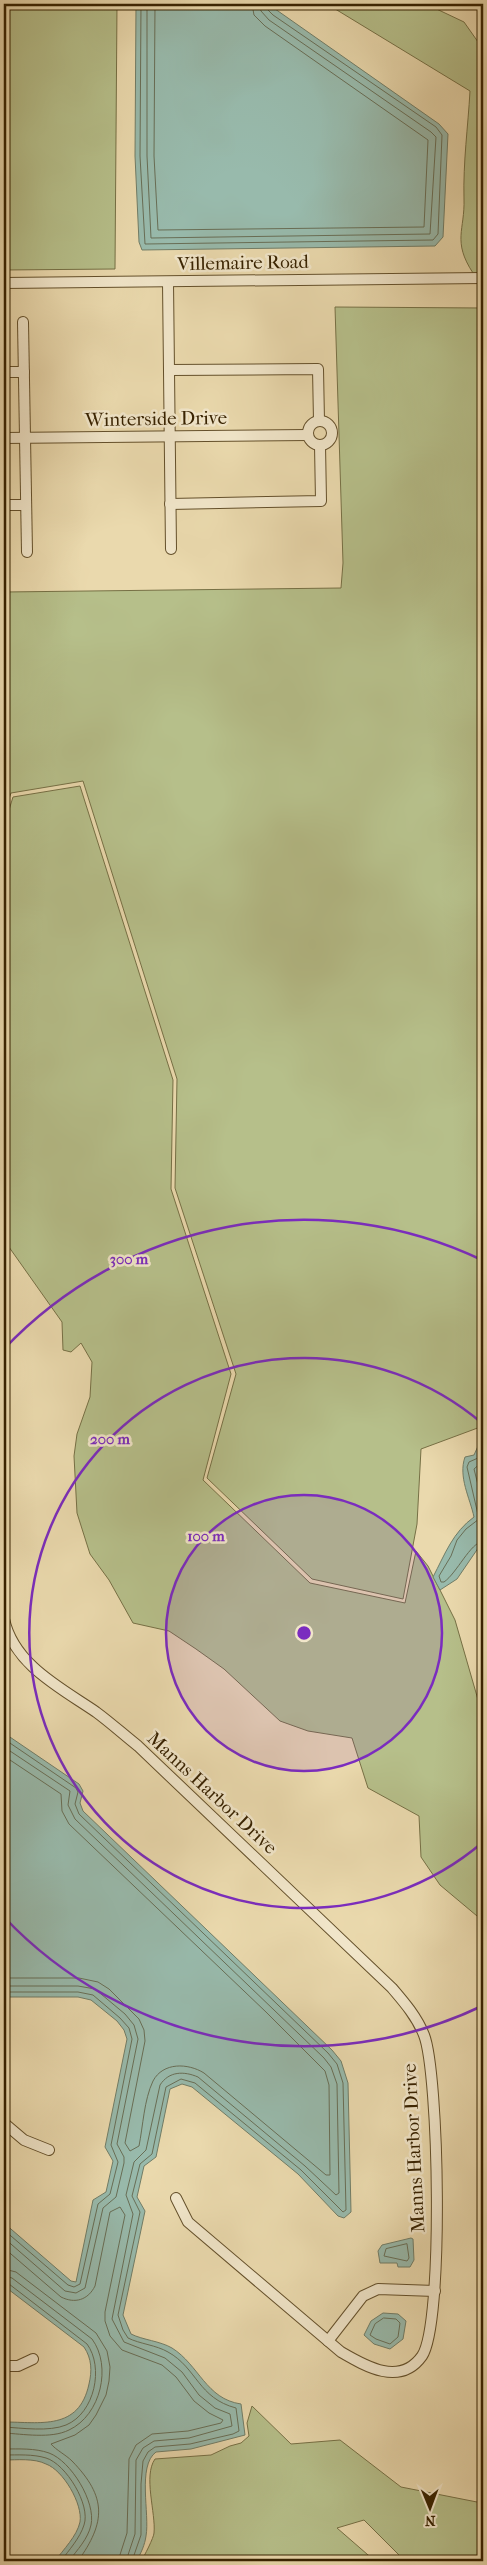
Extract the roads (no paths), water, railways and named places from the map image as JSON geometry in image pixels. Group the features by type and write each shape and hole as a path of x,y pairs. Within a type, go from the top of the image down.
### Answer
{"street":[{"name":"Villemaire Road","path":"4,283 483,278"},
{"path":"168,282 171,549"},
{"path":"23,322 27,552"},
{"path":"169,370 318,369 319,421"},
{"path":"4,372 24,372"},
{"path":"319,421 327,423 332,434 329,442 320,445 311,441 308,435 310,427 319,421"},
{"name":"Winterside Drive","path":"4,438 308,435"},
{"path":"170,504 321,500 320,445"},
{"path":"4,505 26,505"},
{"name":"Manns Harbor Drive","path":"4,1619 6,1627 21,1654 40,1674 98,1714 138,1746 392,1988 410,2009 424,2035 433,2078 437,2272 428,2341 422,2356 408,2368 389,2373 368,2368 341,2352 188,2222 176,2198"},
{"path":"4,2123 24,2140 49,2150"},
{"path":"328,2340 363,2296 378,2289 435,2291"},
{"path":"4,2366 18,2366 33,2359"}],"water":[{"path":"136,4 268,4 439,124 448,134 443,237 435,246 142,250 139,242 135,156"},
{"path":"483,1435 483,1541 457,1579 440,1590 433,1577 460,1529 474,1517 465,1487 463,1465 465,1457 474,1455"},
{"path":"4,1733 79,1784 83,1791 80,1803 83,1811 332,2050 341,2061 348,2083 351,2212 344,2218 338,2216 298,2174 192,2087 182,2084 170,2089 156,2157 144,2166 137,2197 145,2211 123,2315 131,2334 172,2348 189,2363 219,2396 241,2404 245,2435 191,2449 156,2452 150,2459 147,2468 145,2491 146,2536 136,2561 55,2561 73,2538 80,2522 75,2497 65,2480 52,2467 31,2460 4,2460 4,2422 44,2422 56,2421 67,2417 77,2410 84,2399 91,2370 89,2356 84,2347 4,2286 4,2223 71,2281 76,2282 93,2200 106,2192 113,2161 105,2147 127,2039 124,2030 117,2021 91,2000 78,1997 4,1997"},
{"path":"413,2239 414,2260 410,2267 398,2267 397,2263 380,2263 378,2251 382,2245"},
{"path":"383,2313 398,2314 406,2321 403,2339 390,2349 374,2344 364,2335 371,2321"}]}
